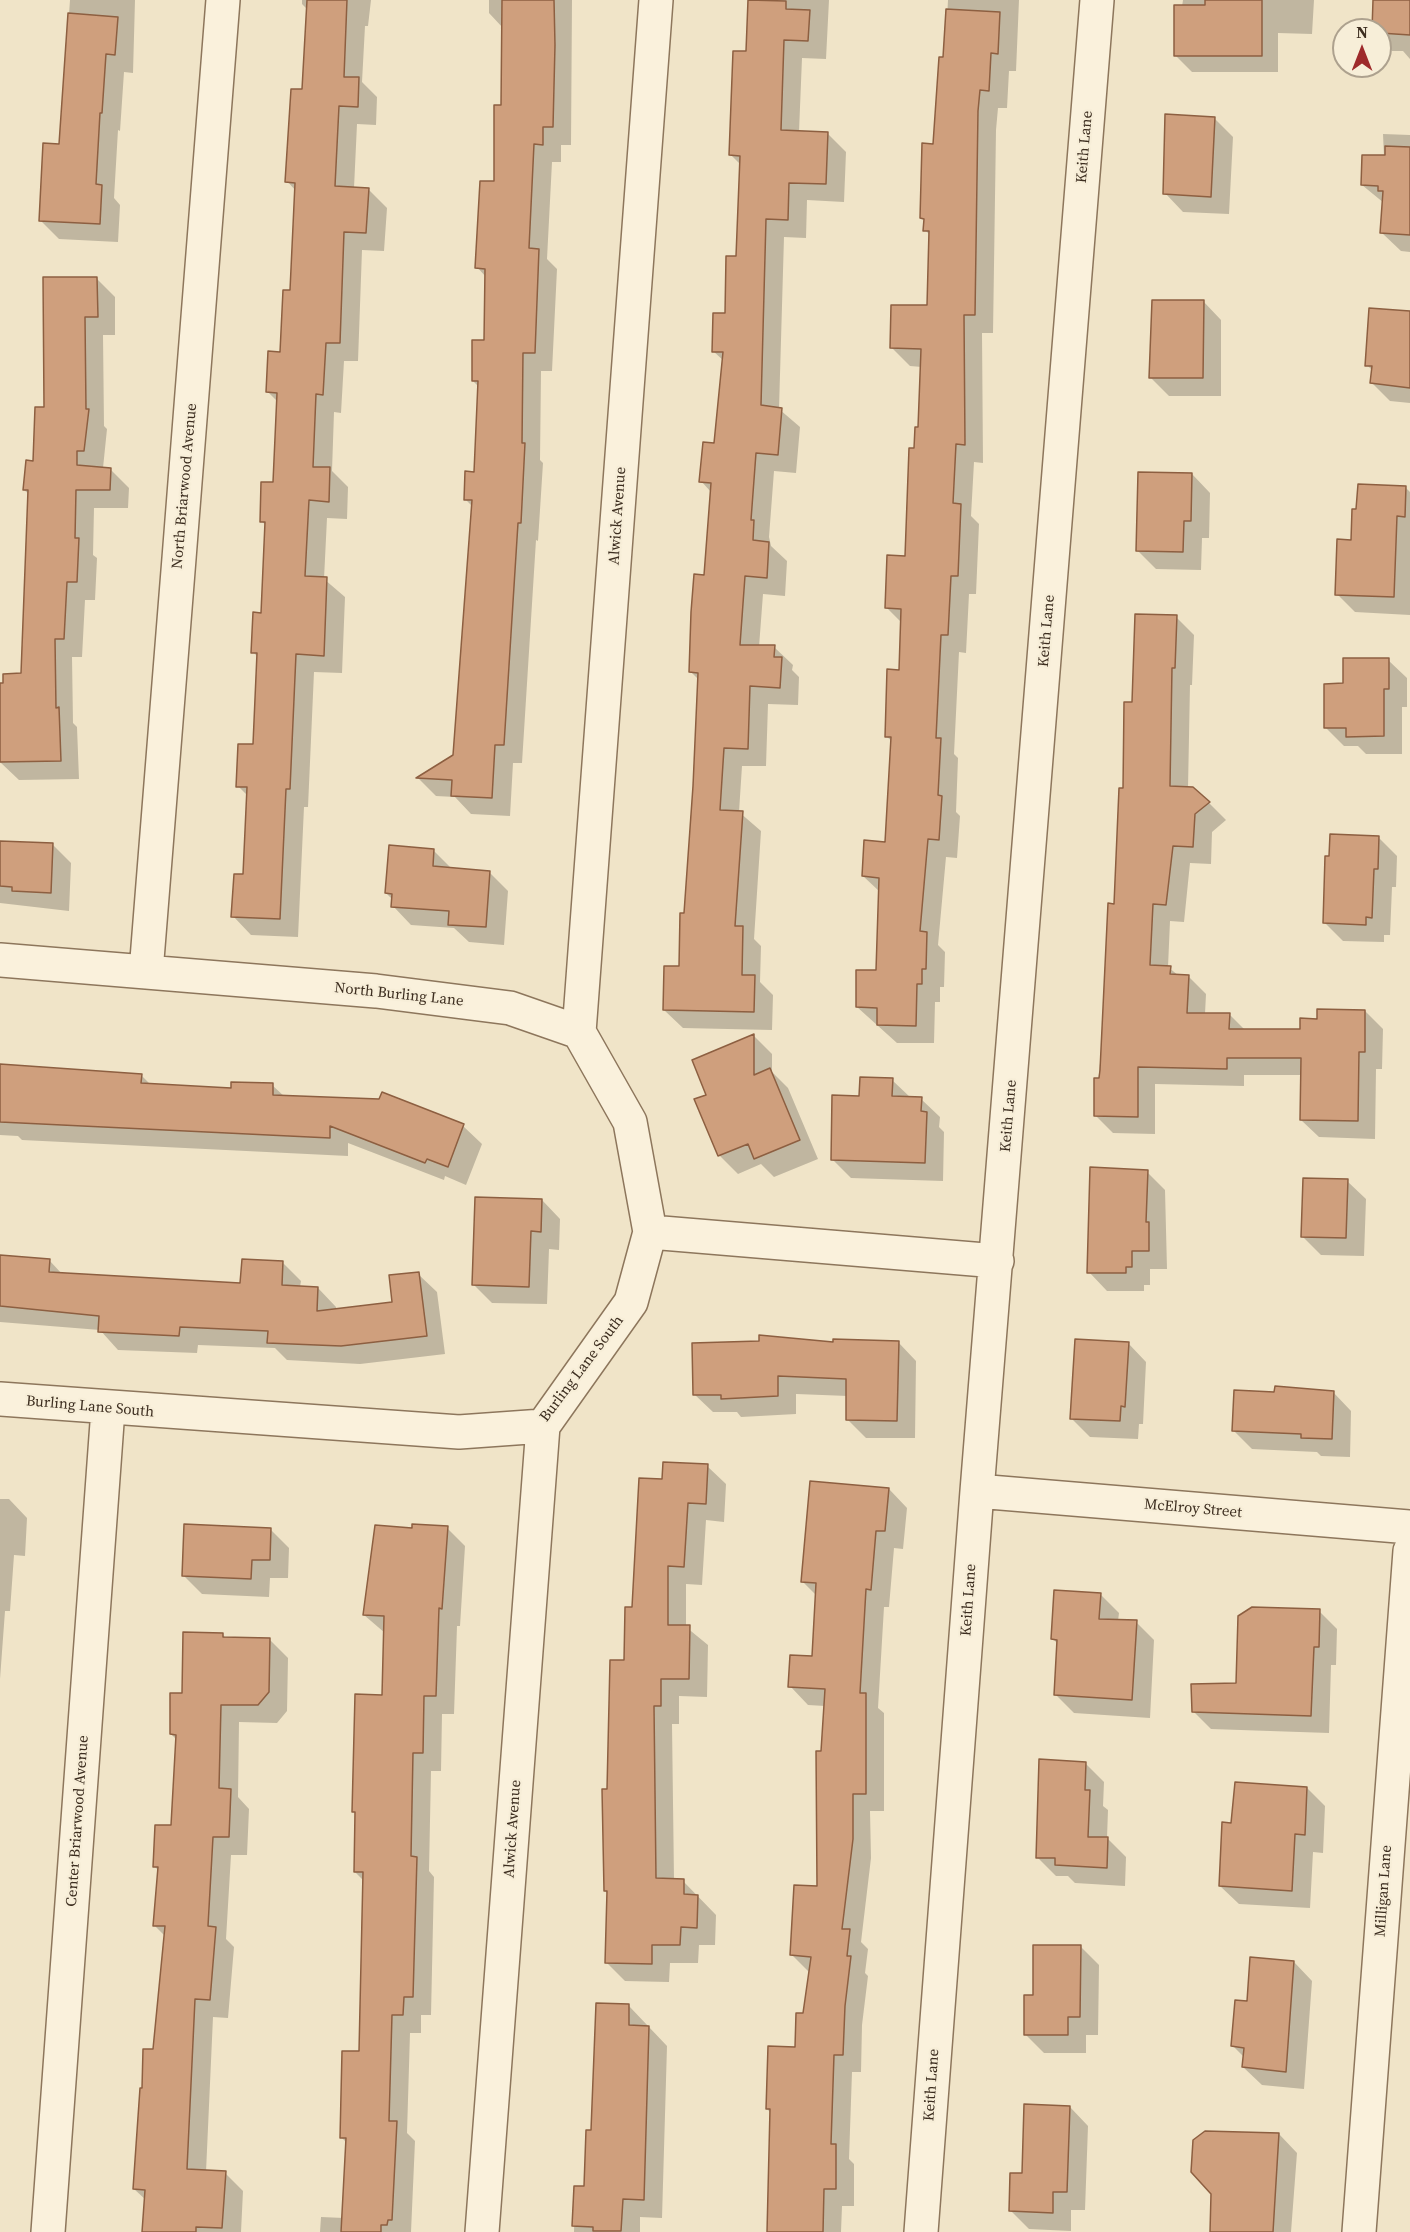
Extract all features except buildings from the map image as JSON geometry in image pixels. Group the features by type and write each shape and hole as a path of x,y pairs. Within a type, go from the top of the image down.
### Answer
{"street":[{"name":"North Briarwood Avenue","path":"146,972 180,528 193,402 223,0"},
{"name":"Alwick Avenue","path":"579,1032 656,0"},
{"name":"Keith Lane","path":"921,2232 977,1491 1097,0"},
{"name":"North Burling Lane","path":"0,960 376,991 510,1008 579,1032"},
{"path":"579,1032 630,1122 650,1232 997,1261"},
{"name":"Burling Lane South","path":"0,1400 459,1432 543,1426 631,1302 650,1232"},
{"name":"Center Briarwood Avenue","path":"48,2232 108,1409"},
{"name":"Alwick Avenue","path":"482,2232 543,1426"},
{"name":"McElroy Street","path":"977,1491 1410,1527"},
{"name":"Milligan Lane","path":"1359,2232 1410,1551"}]}
